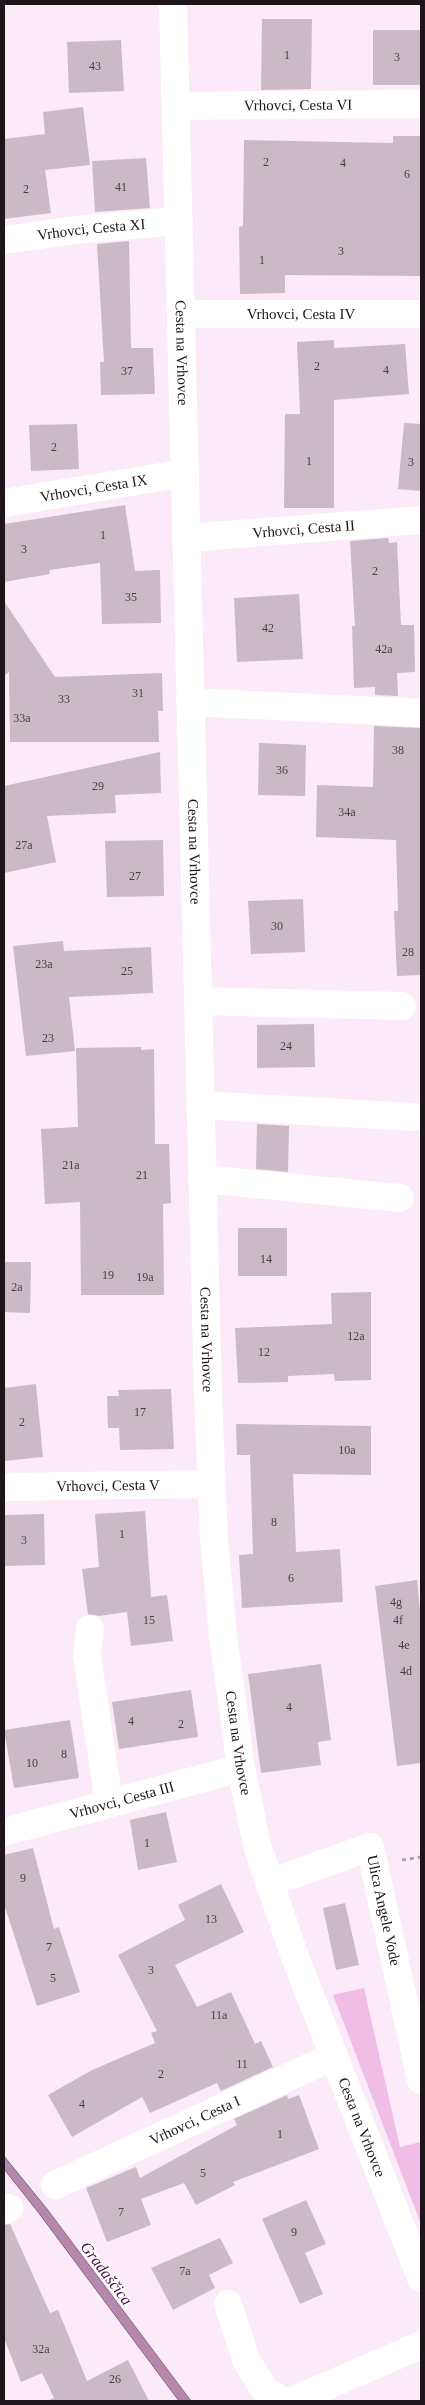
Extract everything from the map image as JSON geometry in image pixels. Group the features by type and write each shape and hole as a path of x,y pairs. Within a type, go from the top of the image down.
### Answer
{"street":[{"name":"Cesta na Vrhovce","path":"173,4 211,1484 223,1635 241,1768 257,1845 295,1957 421,2278"},
{"name":"Vrhovci, Cesta VI","path":"176,106 421,104"},
{"name":"Vrhovci, Cesta XI","path":"4,240 179,221"},
{"name":"Vrhovci, Cesta IV","path":"181,314 421,314"},
{"name":"Vrhovci, Cesta IX","path":"4,503 185,472"},
{"name":"Vrhovci, Cesta II","path":"186,538 421,520"},
{"path":"190,702 331,711 421,713"},
{"path":"198,1000 402,1006"},
{"path":"200,1105 414,1116"},
{"path":"202,1179 400,1198"},
{"name":"Vrhovci, Cesta V","path":"4,1486 211,1484"},
{"path":"90,1629 86,1656 109,1802"},
{"name":"Vrhovci, Cesta III","path":"4,1832 109,1802 241,1768"},
{"name":"Ulica Angele Vode","path":"269,1883 370,1847 421,2080"},
{"name":"Vrhovci, Cesta I","path":"55,2185 334,2056"},
{"path":"228,2304 246,2360 266,2392 284,2401"},
{"path":"292,2401 421,2345"}],"shaded area":[{"path":"364,1988 400,2147 421,2142 421,2224 333,1995"},
{"name":"Gradaščica","path":"4,2156 47,2209 191,2401 179,2401 4,2169"}],"building":[{"path":"262,19 312,19 311,89 261,90"},
{"path":"373,30 421,30 421,85 373,85"},
{"path":"121,40 124,91 69,93 67,42"},
{"path":"83,107 90,165 45,170 51,213 4,219 4,139 45,134 43,112"},
{"path":"393,136 421,136 421,276 285,275 285,293 240,294 239,227 243,226 244,140 393,143"},
{"path":"146,158 150,208 95,212 92,161"},
{"path":"129,241 131,348 153,348 155,394 101,395 100,362 104,362 97,244"},
{"path":"334,340 334,348 405,344 409,394 334,400 334,508 284,508 285,414 300,414 297,342"},
{"path":"404,423 421,424 421,491 398,489"},
{"path":"77,424 79,469 31,471 29,425"},
{"path":"125,505 135,571 160,570 161,623 102,624 100,563 49,570 50,574 4,582 4,524"},
{"path":"388,538 389,543 397,542 401,625 414,625 415,672 397,673 398,696 375,695 375,687 354,688 352,626 355,626 350,541"},
{"path":"299,594 303,659 237,662 234,598"},
{"path":"4,601 55,677 162,673 163,711 158,711 159,742 10,742 9,672 4,676"},
{"path":"374,726 421,728 421,975 397,976 394,911 398,911 396,840 316,837 317,785 373,787"},
{"path":"259,743 306,745 305,796 258,795"},
{"path":"160,752 161,793 115,795 116,813 47,816 56,862 4,873 4,786"},
{"path":"163,840 164,896 107,897 105,841"},
{"path":"303,899 305,952 251,954 248,901"},
{"path":"63,941 64,951 151,947 153,993 69,997 75,1051 26,1056 13,946"},
{"path":"314,1024 315,1067 257,1068 257,1025"},
{"path":"141,1047 141,1050 154,1049 155,1144 169,1144 171,1203 163,1204 164,1295 81,1295 80,1202 45,1204 41,1129 78,1127 76,1048"},
{"path":"257,1124 289,1126 288,1172 256,1169"},
{"path":"238,1228 287,1228 287,1276 238,1276"},
{"path":"4,1262 31,1262 30,1313 4,1312"},
{"path":"371,1292 371,1380 335,1381 334,1374 288,1376 288,1382 238,1383 235,1328 332,1324 331,1293"},
{"path":"36,1384 43,1457 4,1461 4,1388"},
{"path":"171,1389 174,1449 120,1450 119,1428 108,1428 107,1396 119,1396 118,1390"},
{"path":"236,1424 371,1426 371,1475 293,1474 296,1552 340,1549 343,1602 242,1608 239,1555 253,1554 250,1455 237,1455"},
{"path":"145,1511 151,1597 167,1595 173,1641 131,1646 127,1612 99,1616 88,1614 82,1569 99,1567 95,1514"},
{"path":"44,1514 45,1565 4,1566 4,1515"},
{"path":"417,1580 421,1619 421,1763 397,1766 375,1586"},
{"path":"321,1664 331,1740 318,1742 321,1765 261,1773 248,1674"},
{"path":"191,1690 198,1737 119,1749 112,1702"},
{"path":"70,1720 79,1778 14,1788 4,1730"},
{"path":"166,1812 177,1862 138,1870 130,1820"},
{"path":"33,1848 54,1929 59,1927 80,1992 37,2006 4,1904 4,1855"},
{"path":"221,1884 244,1932 175,1965 197,2007 231,1992 255,2044 261,2041 273,2067 221,2091 217,2083 150,2113 142,2097 72,2137 48,2095 92,2070 155,2043 151,2033 157,2031 118,1955 185,1920 178,1905"},
{"path":"345,1903 359,1965 336,1970 323,1908"},
{"path":"287,2095 288,2099 299,2095 319,2149 233,2182 235,2185 196,2205 184,2183 141,2199 151,2225 107,2242 86,2188 136,2167 140,2178 237,2125 234,2119"},
{"path":"306,2200 326,2244 305,2253 323,2294 300,2304 262,2219"},
{"path":"10,2224 50,2313 58,2310 87,2381 128,2360 149,2401 47,2401 54,2398 42,2373 21,2382 4,2338 4,2225"},
{"path":"220,2238 233,2263 209,2275 215,2288 173,2310 151,2268"}]}
